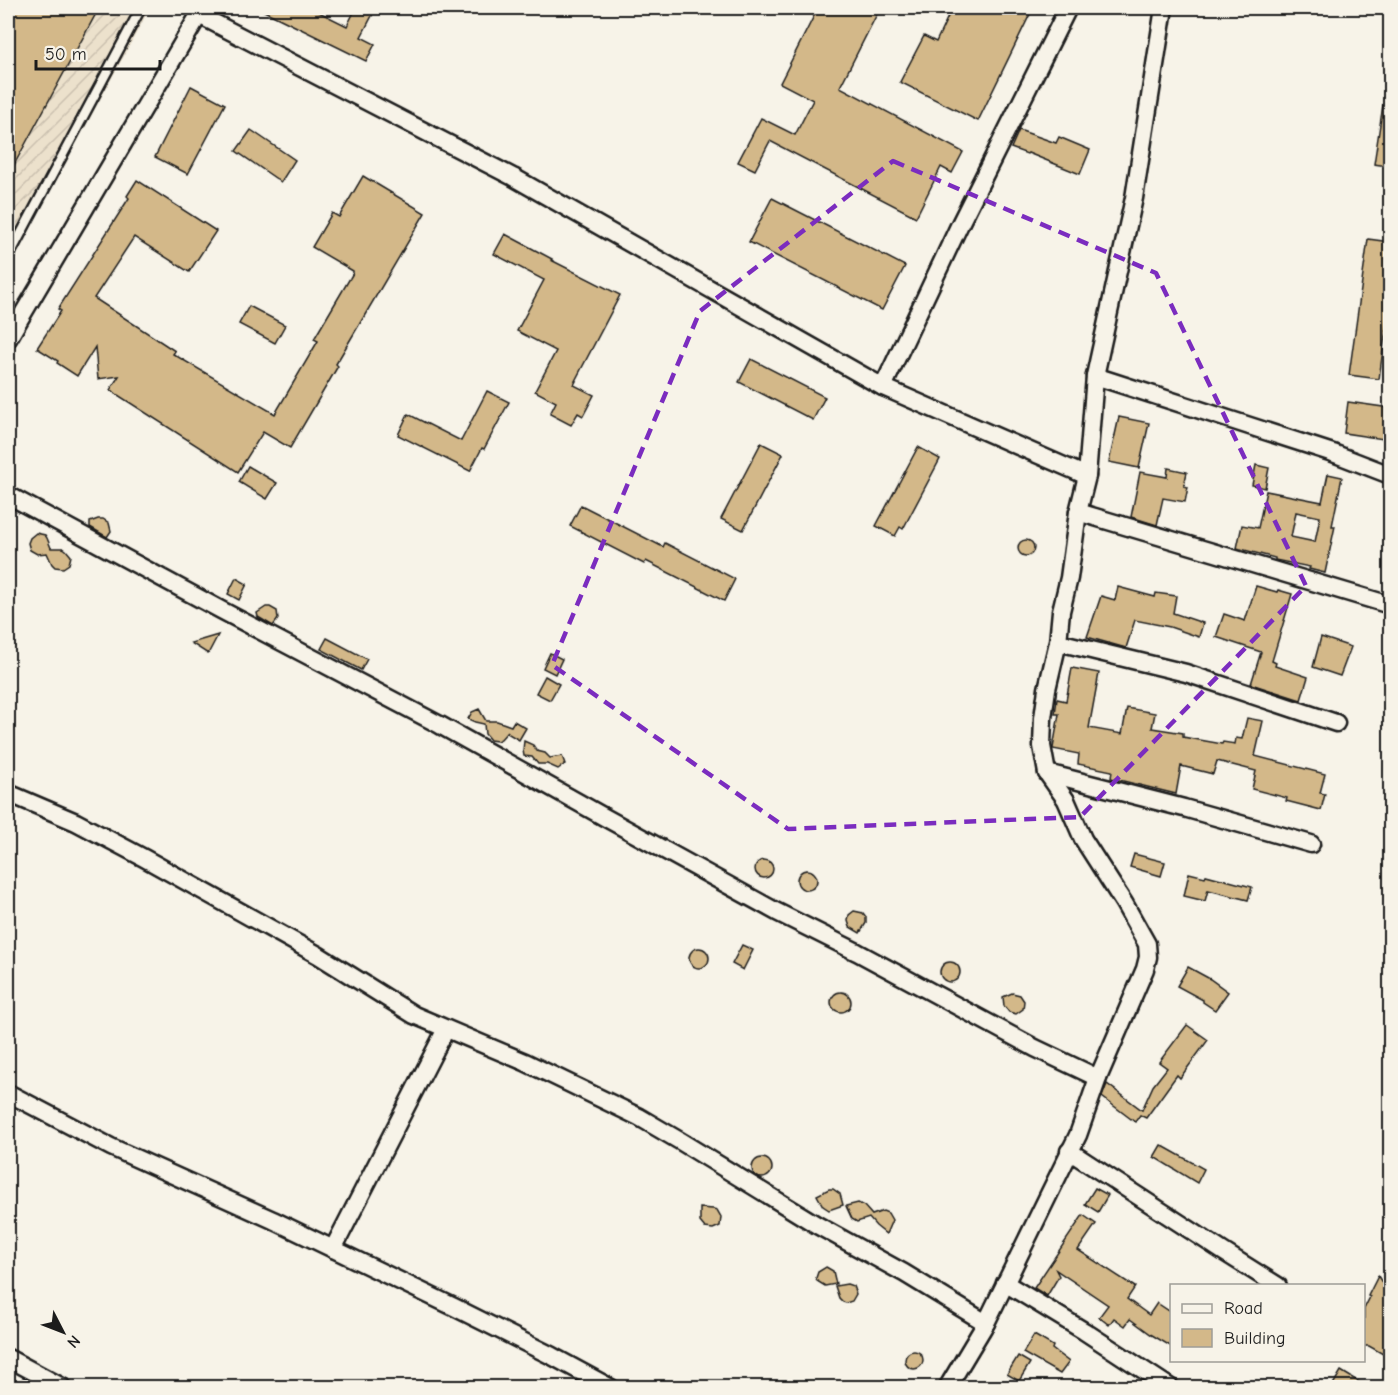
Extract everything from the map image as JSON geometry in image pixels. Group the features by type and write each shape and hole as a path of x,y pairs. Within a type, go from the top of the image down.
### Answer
{"street":[{"path":"883,387 960,224 1068,8"},
{"path":"947,1388 986,1323 1078,1135 1098,1078 1145,969 1148,957 1147,944 1083,839 1066,800 1047,772 1042,746 1047,689 1058,642 1078,512 1088,476 1095,376 1134,198 1164,8"},
{"path":"8,339 201,11 513,177 883,387 1088,476"},
{"path":"1095,376 1333,453 1390,475"},
{"path":"8,495 440,725 777,912 857,952 1035,1048 1098,1078"},
{"path":"1078,512 1390,605"},
{"path":"1058,642 1186,673 1336,723"},
{"path":"1047,772 1311,844"},
{"path":"8,793 76,822 144,858 318,955 414,1015 525,1062 639,1118 986,1323"},
{"path":"333,1249 446,1029"},
{"path":"8,1093 111,1147 273,1220 552,1356 612,1388"},
{"path":"1069,1151 1275,1284"},
{"path":"1005,1283 1171,1388"},
{"path":"8,1358 64,1388"}],"lane":[{"path":"8,258 141,8"}],"highlighted area":[{"path":"893,161 1156,273 1306,586 1080,817 788,829 552,665 700,311"}],"shaded area":[{"path":"8,8 150,8 8,268"}],"building":[{"path":"8,8 99,8 8,176"},
{"path":"258,8 311,8 347,26 356,8 376,8 361,37 375,44 366,61"},
{"path":"818,8 880,8 840,87 963,152 952,173 941,167 916,217 770,141 755,170 738,162 761,118 795,135 813,100 780,83"},
{"path":"952,8 1033,8 978,121 900,82 924,36 936,42"},
{"path":"191,86 225,104 188,174 155,157"},
{"path":"1383,105 1390,106 1390,144 1387,166 1374,164"},
{"path":"251,130 295,160 281,182 236,151"},
{"path":"1019,130 1056,143 1059,137 1090,150 1080,174 1011,148"},
{"path":"363,176 425,213 336,364 338,366 290,448 263,432 238,472 110,390 119,376 98,379 95,347 77,376 37,348 61,311 58,309 129,198 127,196 137,180 216,231 189,272 134,237 94,298 175,351 173,354 275,414 318,341 314,339 353,273 312,247 332,213 339,217"},
{"path":"772,198 905,266 882,310 749,242"},
{"path":"505,234 620,295 575,381 574,385 594,395 583,416 578,413 571,425 550,414 556,402 535,391 556,351 517,331 544,280 494,254"},
{"path":"1368,239 1390,242 1390,298 1379,379 1349,375"},
{"path":"249,306 285,325 275,343 239,324"},
{"path":"751,359 825,397 813,420 739,382"},
{"path":"487,391 509,402 470,471 398,435 408,414 461,441"},
{"path":"1348,402 1390,408 1390,440 1344,433"},
{"path":"1119,417 1149,423 1139,468 1109,462"},
{"path":"761,443 783,454 743,530 721,519"},
{"path":"918,447 940,459 903,529 900,527 895,536 876,526"},
{"path":"1256,465 1269,468 1265,488 1252,485"},
{"path":"248,466 277,483 267,499 239,482"},
{"path":"1168,468 1187,472 1184,486 1188,487 1185,502 1163,498 1157,525 1131,517 1140,472 1167,477"},
{"path":"1328,474 1342,477 1325,573 1237,548 1242,525 1258,528 1266,491 1322,502","holes":["1296,512 1320,517 1315,542 1291,537"]},
{"path":"581,505 663,547 665,543 735,579 724,601 646,561 644,564 570,526"},
{"path":"98,519 109,523 111,531 107,537 90,527 90,522"},
{"path":"36,533 45,535 51,548 66,550 71,556 69,564 63,568 55,567 47,553 37,554 30,550 28,543"},
{"path":"1026,540 1034,548 1026,556 1018,548"},
{"path":"236,578 247,584 239,600 228,594"},
{"path":"1256,586 1292,594 1272,661 1276,663 1275,666 1308,677 1301,700 1251,684 1261,652 1216,637 1224,614 1245,621"},
{"path":"1118,587 1155,597 1156,593 1176,596 1173,613 1203,623 1199,637 1170,627 1135,620 1126,648 1087,637 1101,596 1115,600"},
{"path":"266,607 277,611 278,619 273,626 258,617 257,613"},
{"path":"218,635 208,654 191,643"},
{"path":"1321,637 1351,647 1340,676 1313,667"},
{"path":"327,638 367,659 361,670 321,649"},
{"path":"550,653 562,659 555,674 543,668"},
{"path":"1072,668 1099,673 1089,728 1122,734 1127,708 1155,713 1152,728 1183,733 1183,737 1235,744 1236,738 1242,739 1247,718 1263,721 1255,756 1325,774 1320,793 1325,794 1321,810 1252,789 1256,771 1217,761 1213,774 1181,766 1176,794 1111,778 1112,771 1078,764 1079,754 1053,749 1059,714 1055,714 1057,699 1066,701"},
{"path":"545,676 559,684 550,700 536,693"},
{"path":"479,709 486,721 497,721 511,726 514,721 526,728 519,740 507,733 508,731 497,741 490,740 485,734 484,724 468,719 472,712"},
{"path":"524,741 550,758 562,756 565,764 558,769 547,764 538,764 532,757 524,756"},
{"path":"1134,854 1165,862 1161,876 1130,867"},
{"path":"764,860 770,863 773,869 770,875 764,878 758,875 755,869 758,863"},
{"path":"807,870 814,873 817,880 814,887 807,890 800,887 797,880 800,873"},
{"path":"1189,873 1252,887 1248,900 1208,890 1205,901 1184,896"},
{"path":"854,911 863,913 866,917 866,923 860,933 850,927 848,921 849,915"},
{"path":"742,945 753,950 743,970 732,964"},
{"path":"695,948 703,948 709,954 709,962 703,968 695,968 689,962 689,954"},
{"path":"950,962 957,965 960,972 957,979 950,982 943,979 940,972 943,965"},
{"path":"1188,967 1228,992 1215,1010 1203,1000 1177,986"},
{"path":"841,992 848,995 851,1002 848,1009 841,1012 834,1009 831,1002 834,995"},
{"path":"1012,993 1020,995 1024,1001 1023,1009 1016,1014 1009,1012 1004,1006 1003,997"},
{"path":"1187,1025 1208,1040 1180,1078 1177,1075 1146,1118 1140,1115 1135,1122 1102,1097 1107,1084 1142,1110 1153,1086 1167,1068 1159,1062"},
{"path":"1161,1145 1204,1169 1197,1183 1154,1157"},
{"path":"762,1158 769,1161 772,1168 769,1175 762,1178 755,1175 752,1168 755,1161"},
{"path":"1095,1188 1108,1195 1098,1212 1085,1204"},
{"path":"829,1189 840,1194 843,1205 829,1210 823,1206 817,1195"},
{"path":"858,1203 872,1215 883,1211 888,1213 892,1220 886,1234 869,1218 857,1222 852,1219 846,1206"},
{"path":"700,1208 717,1210 721,1217 720,1226 713,1229 705,1228 700,1222"},
{"path":"1083,1215 1096,1224 1078,1250 1135,1287 1127,1299 1149,1315 1157,1303 1170,1312 1170,1346 1130,1319 1125,1326 1114,1318 1109,1325 1099,1317 1108,1305 1056,1270 1059,1276 1047,1296 1034,1288"},
{"path":"826,1267 833,1271 836,1284 825,1286 817,1281 818,1272"},
{"path":"1378,1276 1390,1296 1390,1358 1365,1346 1365,1307 1370,1297 1368,1296"},
{"path":"847,1284 853,1286 856,1294 852,1301 846,1303 839,1298 835,1286"},
{"path":"1034,1335 1053,1346 1052,1349 1069,1362 1060,1374 1023,1353"},
{"path":"914,1351 920,1354 923,1360 920,1366 914,1369 908,1366 905,1360 908,1354"},
{"path":"1018,1356 1030,1363 1019,1381 1007,1374"},
{"path":"1341,1371 1369,1388 1331,1388"}]}
